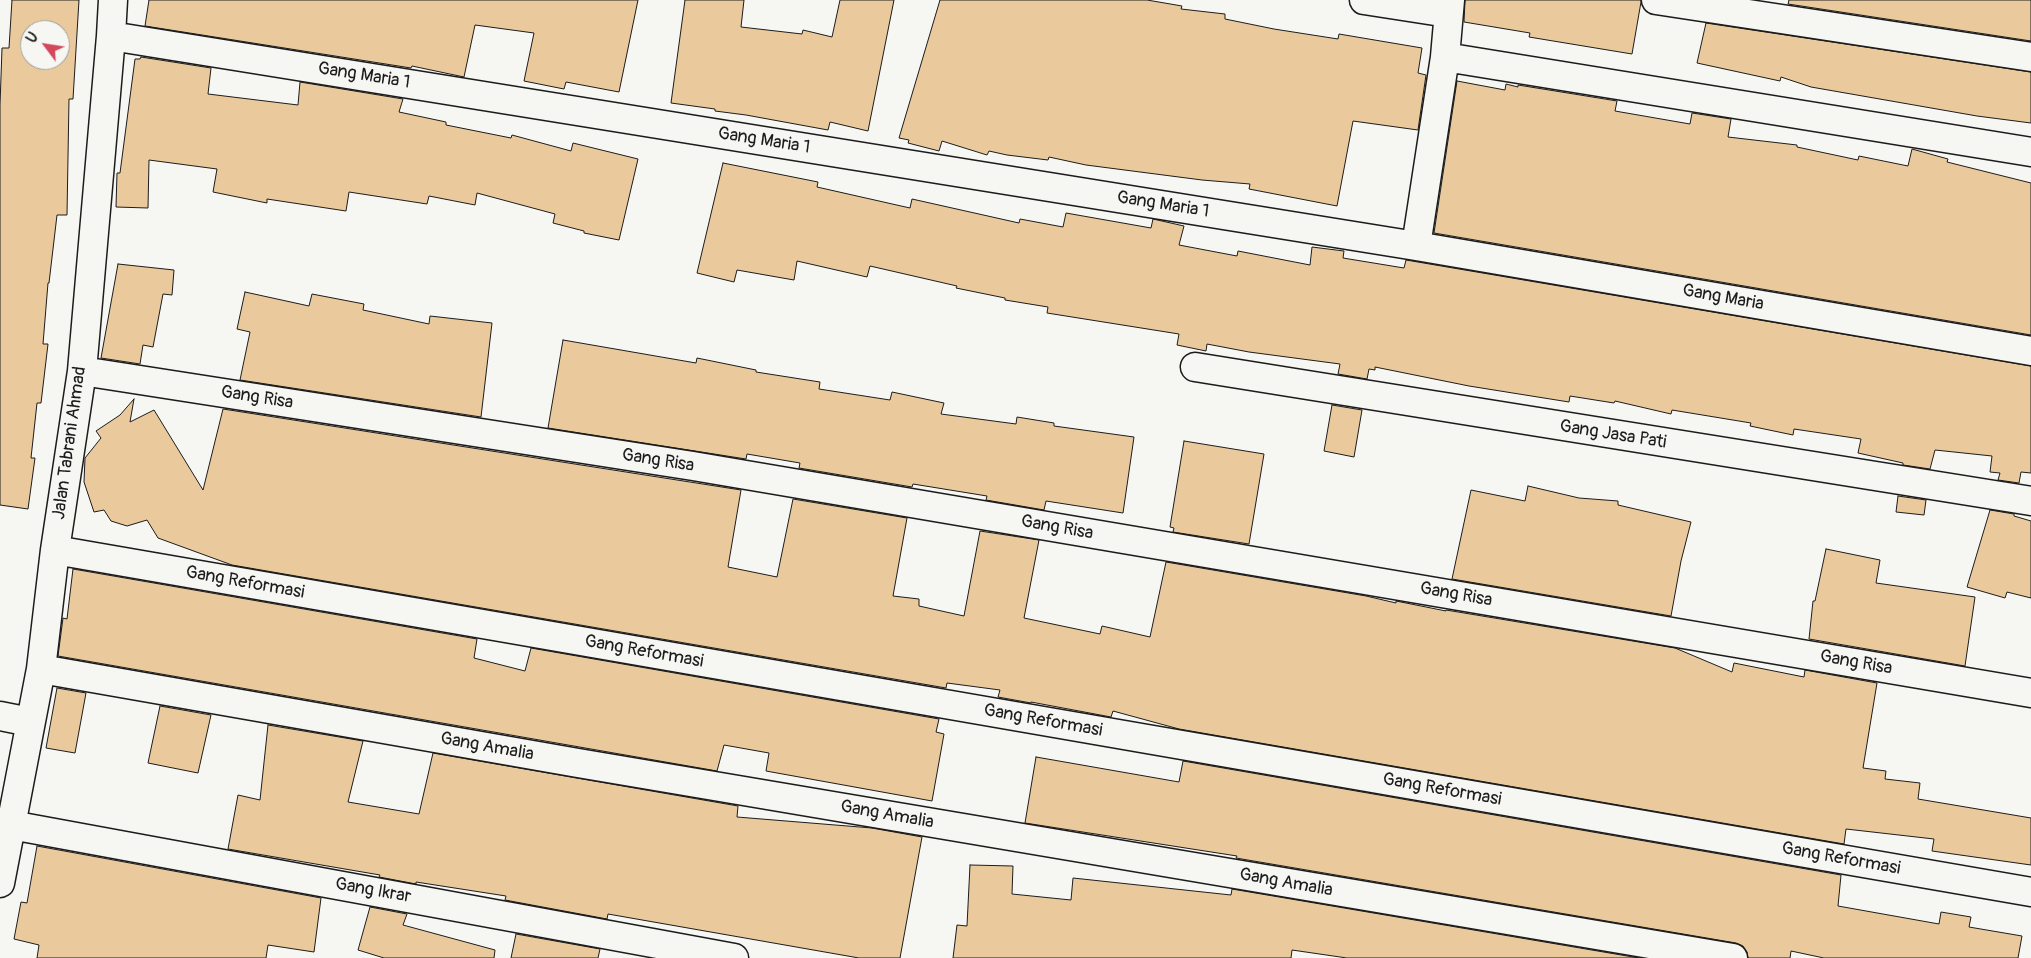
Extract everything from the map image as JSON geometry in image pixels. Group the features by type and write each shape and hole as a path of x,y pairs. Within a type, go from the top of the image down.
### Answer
{"street":[{"name":"Jalan Tabrani Ahmad","path":"0,883 40,669 54,550 82,371 113,0"},
{"path":"1364,0 1449,6 1445,57 1416,246"},
{"path":"1656,0 2031,57"},
{"name":"Gang Maria 1","path":"111,36 1416,246"},
{"path":"1445,57 2031,152"},
{"name":"Gang Maria","path":"1416,246 2031,351"},
{"name":"Gang Jasa Pati","path":"1195,367 2031,501"},
{"name":"Gang Risa","path":"82,371 693,466 2031,693"},
{"name":"Gang Reformasi","path":"54,550 2031,892"},
{"name":"Gang Amalia","path":"40,669 578,763 1733,958"},
{"path":"0,716 30,722"},
{"name":"Gang Ikrar","path":"11,825 734,958"}],"building":[{"path":"12,0 79,0 73,99 69,99 67,215 57,215 48,283 43,344 48,344 41,403 37,403 31,458 35,458 28,509 0,505 0,105 2,48 9,48"},
{"path":"149,0 638,0 619,92 566,82 564,89 524,81 534,33 475,25 464,77 412,66 411,68 145,26"},
{"path":"685,0 744,0 741,27 802,34 803,30 832,37 840,0 894,0 868,131 830,122 828,130 715,111 715,109 671,103"},
{"path":"940,0 1147,0 1182,6 1181,9 1225,14 1225,19 1274,29 1338,39 1339,34 1422,48 1418,73 1426,75 1418,130 1353,121 1337,206 1249,189 1250,184 1202,180 1086,165 1049,157 1048,160 989,151 987,155 942,141 939,151 908,143 909,140 899,138"},
{"path":"1465,0 1641,0 1641,2 1632,54 1529,37 1530,33 1464,22"},
{"path":"1789,0 2031,0 2031,41 1788,4"},
{"path":"1706,23 2031,72 2031,123 1977,116 1811,87 1781,77 1780,81 1697,63"},
{"path":"141,57 211,68 208,94 298,105 300,82 403,99 399,112 446,122 446,125 511,138 512,135 571,151 573,143 638,159 619,240 584,233 584,231 553,223 555,214 477,193 475,205 429,196 427,204 349,192 346,211 267,199 267,203 213,192 217,169 149,160 148,208 116,207 117,173 120,173 135,59 140,59"},
{"path":"1457,81 1505,90 1506,84 1518,87 1518,85 1617,101 1615,111 1690,124 1692,113 1731,119 1728,137 1797,145 1797,147 1858,160 1859,156 1908,166 1912,149 1948,159 1947,162 2031,183 2031,335 1434,233"},
{"path":"723,163 818,182 817,187 910,208 912,199 1019,223 1020,219 1063,227 1066,213 1151,228 1153,219 1184,226 1179,245 1237,256 1238,251 1310,265 1312,247 1344,251 1343,258 1404,268 1406,260 2031,366 2031,473 2021,472 2019,483 1998,480 2000,473 1990,472 1992,456 1935,450 1930,469 1903,465 1903,463 1858,453 1861,439 1794,429 1793,435 1750,426 1751,423 1672,410 1671,414 1615,401 1614,403 1570,396 1569,402 1469,386 1375,367 1375,370 1369,369 1367,379 1338,374 1340,364 1249,352 1207,344 1206,351 1177,345 1179,334 1047,313 1048,307 1005,300 1005,298 956,288 957,286 870,266 867,277 797,261 794,280 737,270 734,282 697,273"},
{"path":"118,264 174,270 172,295 163,294 153,347 143,345 140,364 101,358"},
{"path":"245,292 309,306 312,294 364,304 363,310 429,324 430,316 492,323 481,417 240,380 250,332 237,329"},
{"path":"563,340 696,363 697,358 756,370 756,372 820,382 819,389 890,400 892,392 944,403 941,414 1016,424 1017,417 1054,423 1054,426 1134,437 1123,513 1046,501 1044,510 986,500 987,496 913,484 912,487 799,468 800,463 747,454 746,459 548,428"},
{"path":"134,399 130,422 154,410 203,490 223,409 741,490 728,567 777,577 793,499 907,518 893,596 919,599 919,606 964,616 980,531 1039,540 1024,618 1100,634 1102,626 1150,637 1166,562 1366,596 1396,603 1396,601 1446,611 1675,648 1732,672 1734,663 1804,677 1805,670 1877,683 1863,768 1886,771 1885,779 1920,783 1918,799 2031,818 2031,865 1932,851 1934,839 1846,829 1844,844 1179,729 1113,711 1111,717 998,697 1000,690 947,683 946,688 232,565 158,538 147,520 127,526 111,521 104,510 94,512 84,482 85,458 101,438 96,431 120,415"},
{"path":"1332,405 1362,410 1354,457 1324,451"},
{"path":"1184,441 1264,454 1249,544 1173,532 1174,528 1170,527"},
{"path":"1528,486 1579,498 1618,501 1618,505 1691,522 1681,561 1671,616 1452,579 1471,490 1525,501"},
{"path":"1898,496 1926,500 1924,515 1896,512"},
{"path":"1990,510 2014,514 2014,516 2031,521 2031,598 2007,592 2005,598 1967,587"},
{"path":"1826,549 1880,560 1876,583 1975,597 1965,666 1809,639 1813,601 1815,601"},
{"path":"73,569 477,639 474,658 525,671 531,648 939,719 936,732 944,734 932,801 766,771 769,753 724,745 717,771 58,656 63,618 67,619"},
{"path":"57,688 86,693 75,753 46,748"},
{"path":"160,706 211,715 198,773 148,763"},
{"path":"268,725 363,741 348,802 419,814 433,753 738,806 737,817 872,828 922,837 900,958 859,958 608,914 607,919 505,900 506,896 416,882 416,884 379,877 380,875 228,849 238,795 260,800"},
{"path":"1036,757 1179,782 1183,761 1841,875 1838,906 1939,924 1941,912 1971,917 1969,927 2022,936 2018,958 1824,958 1791,951 1790,958 1748,958 1743,946 1736,943 1236,858 1237,856 1025,823"},
{"path":"37,846 321,898 314,952 268,945 266,958 37,958 39,945 14,939 21,902 27,903"},
{"path":"970,865 1013,866 1012,894 1071,900 1073,878 1231,895 1232,889 1639,958 1347,958 1292,950 1291,958 953,958 957,925 967,926"},
{"path":"370,907 407,914 403,925 495,950 494,958 384,958 358,950"},
{"path":"516,934 600,949 598,958 511,958"}]}
